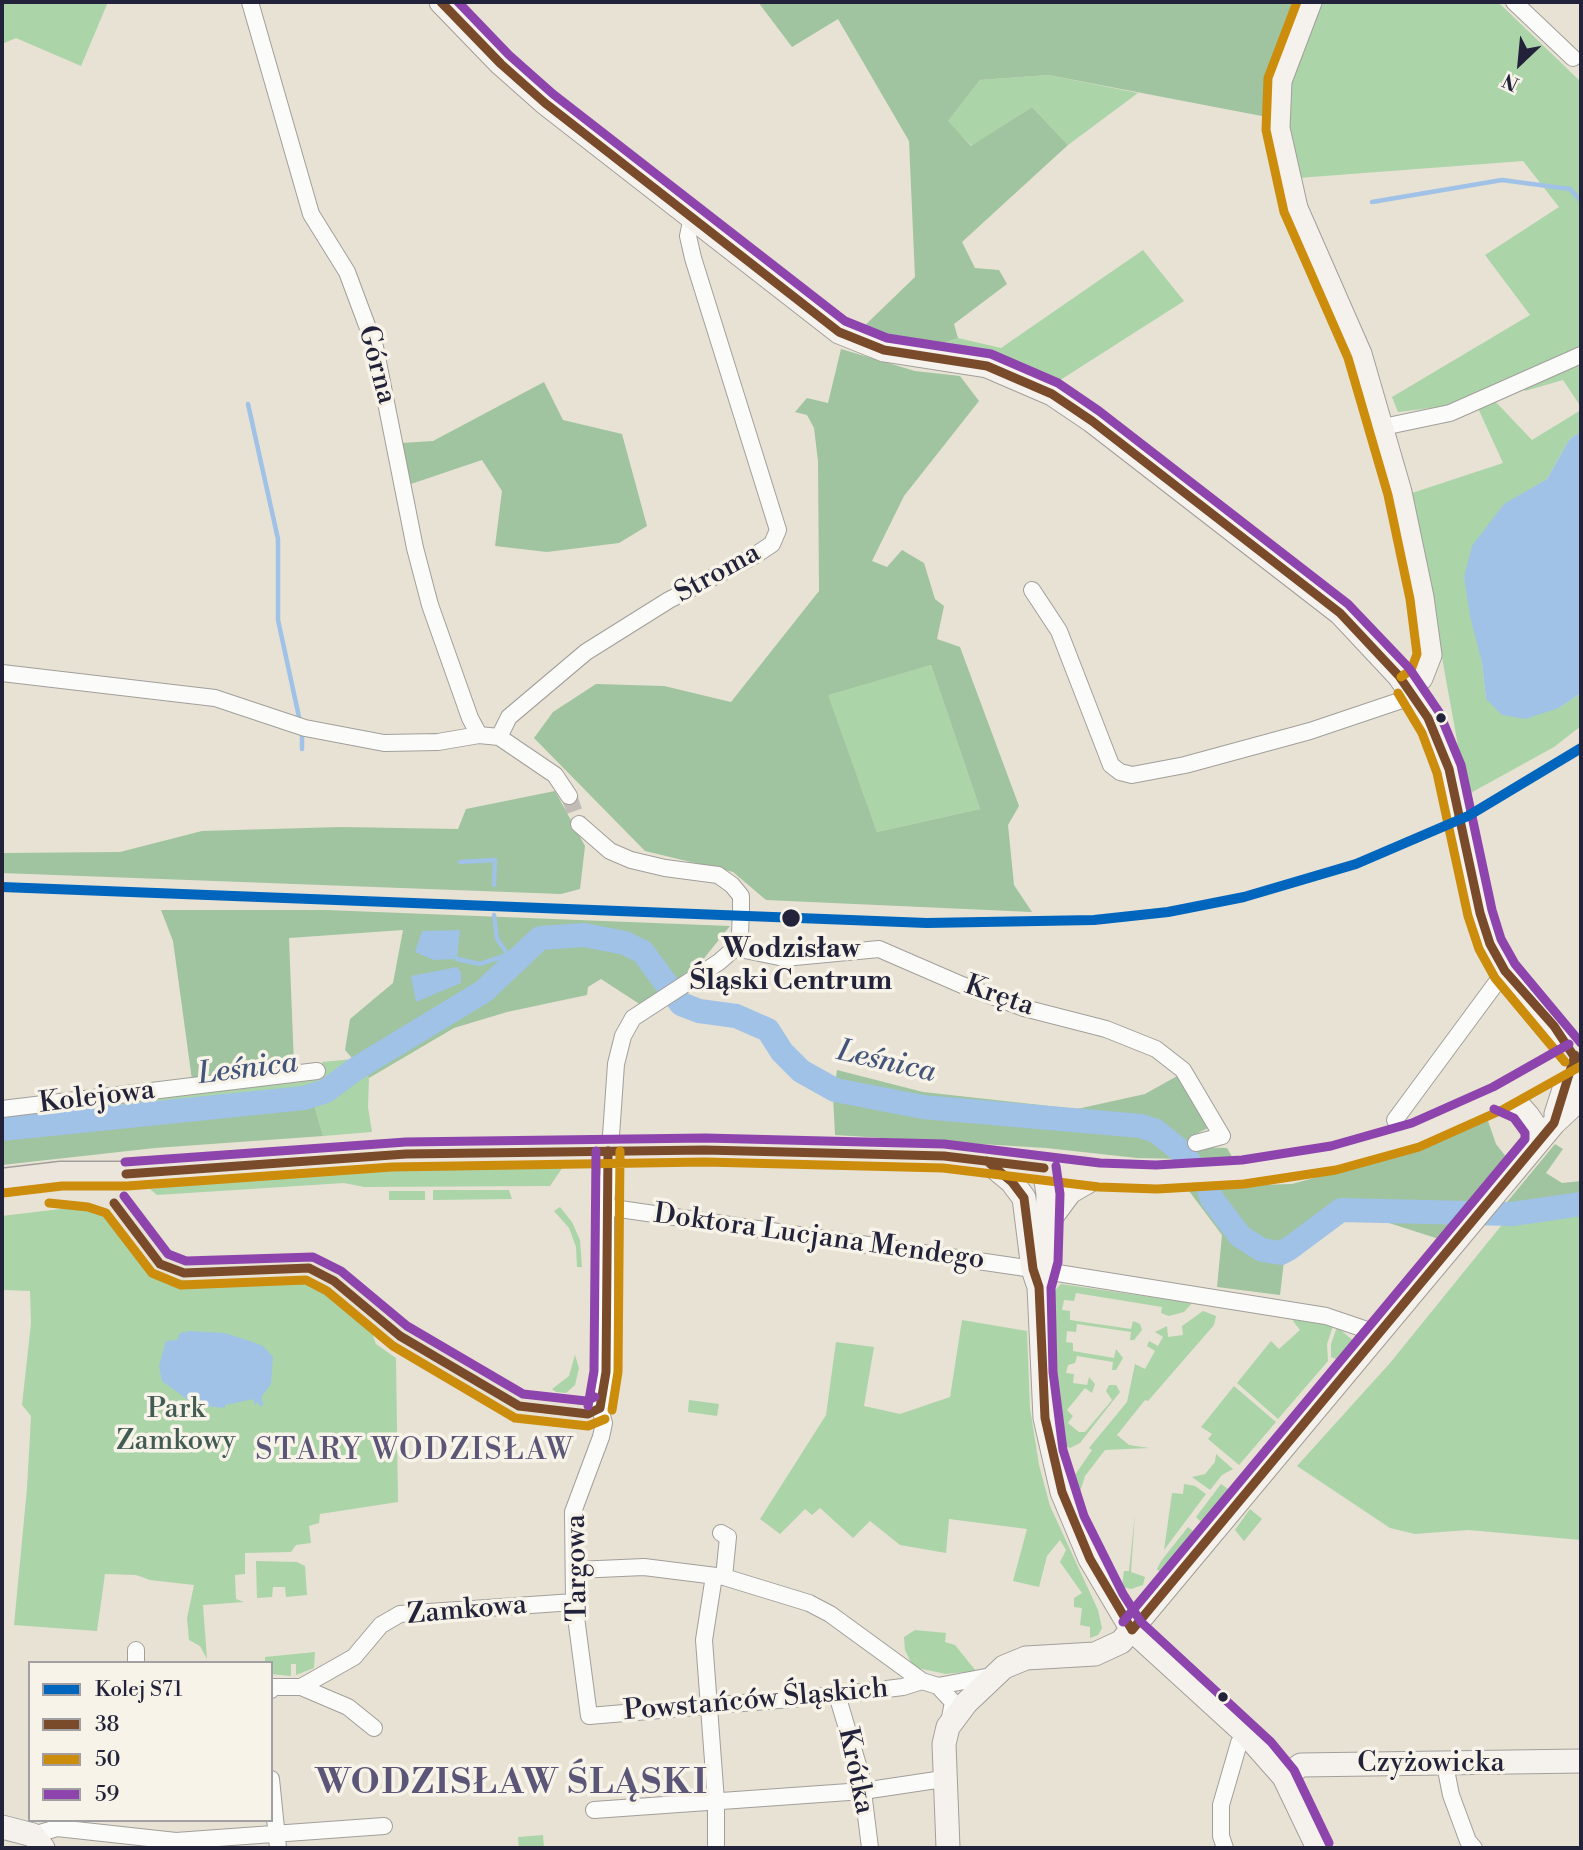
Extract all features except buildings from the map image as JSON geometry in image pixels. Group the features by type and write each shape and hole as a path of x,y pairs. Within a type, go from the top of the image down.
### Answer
{"main road":[{"path":"2,1181 61,1174 126,1174 398,1154 608,1151 881,1153 986,1161 1099,1175 1156,1177 1218,1174 1300,1166 1416,1135 1579,1058"},
{"path":"2,1196 63,1190 126,1174"}],"street":[{"name":"Górna","path":"250,2 311,214 347,272 375,346 415,548 430,605 470,718 480,736"},
{"path":"441,2 501,64 545,103 839,332 884,349 1010,374 1076,410 1332,606 1411,692 1445,757 1483,924 1504,971 1579,1058 1554,1123"},
{"path":"1032,590 1059,632 1111,765 1120,772 1132,775 1185,765 1310,731 1411,692 1420,678 1430,655 1420,584 1383,427 1360,354 1296,208 1281,151 1278,117 1280,81 1310,2"},
{"path":"1514,2 1573,58"},
{"name":"Stroma","path":"499,737 509,717 586,652 669,600 754,556 772,544 778,530 693,258 688,236 692,218"},
{"path":"1383,427 1450,413 1581,355"},
{"path":"2,673 215,698 305,727 384,743 499,737 555,775 569,796"},
{"path":"579,824 610,851 665,868 718,875 732,884 741,896 740,934 735,948"},
{"name":"Targowa","path":"589,1716 574,1602 576,1570 573,1512 604,1423 600,1408 606,1372 606,1207 616,1064 623,1035 633,1018 735,948"},
{"name":"Kręta","path":"735,948 784,958 879,949 1024,1008 1106,1029 1156,1049 1183,1070 1222,1136 1196,1143"},
{"path":"1395,1119 1504,971"},
{"name":"Kolejowa","path":"2,1109 317,1071"},
{"path":"948,1727 991,1676 1004,1667 1026,1658 1095,1654 1112,1648 1132,1630 1554,1123 1570,1108 1581,1086"},
{"path":"1499,1098 1521,1108 1528,1116 1537,1129 1538,1143"},
{"path":"986,1161 1012,1182 1024,1198 1039,1276 1041,1373 1051,1453 1066,1502 1090,1559 1132,1630 1246,1734 1284,1777 1318,1848"},
{"path":"1024,1198 1044,1168"},
{"path":"1039,1276 1047,1223 1048,1194 1044,1168"},
{"path":"1047,1223 1070,1192 1099,1175"},
{"name":"Doktora Lucjana Mendego","path":"606,1207 1039,1276 1200,1295 1326,1316 1379,1334"},
{"path":"716,1848 716,1801 704,1640 728,1536 722,1534"},
{"path":"576,1570 643,1567 719,1577 809,1603 830,1614 930,1684 953,1702 943,1744 948,1848"},
{"name":"Zamkowa","path":"301,1687 354,1657 381,1625 400,1614 574,1602"},
{"name":"Powstańców Śląskich","path":"589,1716 837,1695 991,1676"},
{"path":"273,1688 301,1687 348,1707 374,1728"},
{"name":"Krótka","path":"837,1695 863,1791 870,1848"},
{"path":"1225,1848 1221,1836 1221,1805 1239,1743 1246,1734"},
{"name":"Czyżowicka","path":"1284,1777 1301,1765 1581,1761"},
{"path":"1445,1765 1455,1807 1468,1841 1474,1848"},
{"path":"594,1810 863,1791 943,1779"},
{"path":"273,1800 277,1841"},
{"path":"137,1822 137,1843"},
{"path":"2,1826 40,1844"},
{"path":"2,1843 40,1844 57,1828 137,1843 277,1841 384,1826"}],"green space":[{"path":"2,2 108,2 81,66 16,38 2,44"},
{"path":"758,2 1302,2 1267,117 1048,75 980,80 948,121 971,146 1032,107 1068,145 962,242 975,268 999,270 1007,284 954,324 958,338 938,345 858,332 915,277 909,141 838,19 792,47"},
{"path":"1322,2 1498,2 1581,82 1581,347 1449,406 1398,412 1392,397 1530,315 1485,255 1559,207 1523,161 1298,178 1290,142 1289,86 1295,64"},
{"path":"1048,75 1138,93 1068,145 1032,107 972,146 947,122 980,80"},
{"path":"1143,250 1184,301 1054,384 996,359 938,345 958,338 1001,348"},
{"path":"841,349 915,371 960,376 979,401 904,496 872,561 887,567 902,550 924,563 935,599 944,606 937,639 960,647 1019,806 1008,825 1014,885 1032,912 766,900 733,872 645,851 534,738 553,712 596,684 664,686 731,702 819,591 818,461 814,428 807,415 795,412 807,398 828,403","holes":["931,665 980,809 877,832 828,695"]},
{"path":"1581,359 1581,407 1563,380 1525,391 1520,385"},
{"path":"544,382 563,420 622,434 647,526 619,543 547,552 495,546 502,491 482,460 408,485 401,443 433,441"},
{"path":"1492,398 1532,440 1581,410 1581,431 1569,440 1547,479 1504,505 1464,577 1482,663 1486,699 1559,708 1581,693 1581,726 1554,747 1467,795 1412,493 1503,463 1477,406"},
{"path":"931,665 980,809 877,832 827,694"},
{"path":"555,791 585,846 580,889 561,894 2,873 2,853 120,852 202,831 340,827 458,829 466,809"},
{"path":"161,910 326,910 730,926 693,972 641,1005 601,979 588,987 587,995 507,1012 454,1028 369,1078 345,1050 350,1019 393,983 403,930 289,938 294,1065 192,1080 173,941"},
{"path":"354,1059 357,1063 325,1087 304,1092 2,1123 2,1114 308,1079 323,1076 322,1062"},
{"path":"363,1070 369,1078 368,1107 372,1132 323,1136 313,1101 330,1094"},
{"path":"837,1070 923,1092 1077,1109 1145,1094 1179,1075 1212,1126 1194,1135 1196,1147 1227,1148 1234,1160 1137,1158 1046,1148 835,1135 833,1097"},
{"path":"313,1101 323,1136 155,1148 2,1165 2,1135"},
{"path":"1488,1121 1496,1144 1511,1163 1442,1240 1389,1223 1342,1215 1284,1261 1280,1295 1217,1287 1222,1235 1186,1187 1292,1184 1382,1159"},
{"path":"1555,1144 1563,1149 1546,1173 1562,1183 1581,1181 1581,1207 1493,1219"},
{"path":"565,1164 550,1186 364,1187 344,1183 157,1195 150,1189 357,1169"},
{"path":"433,1190 509,1190 512,1199 433,1200"},
{"path":"389,1191 425,1191 425,1200 389,1200"},
{"name":"Park Zamkowy","path":"85,1206 105,1213 134,1256 162,1278 243,1285 317,1281 326,1285 372,1333 376,1344 396,1358 398,1502 320,1514 319,1523 309,1526 311,1543 296,1545 291,1552 245,1553 245,1574 235,1575 236,1599 244,1602 203,1605 207,1659 200,1646 189,1640 187,1618 194,1585 150,1580 136,1575 105,1574 97,1631 14,1625 27,1488 31,1416 22,1405 31,1323 30,1291 2,1290 2,1216"},
{"path":"560,1207 572,1222 580,1240 582,1267 577,1267 576,1247 569,1228 554,1211"},
{"path":"1581,1210 1581,1540 1468,1530 1415,1534 1390,1528 1297,1466 1390,1363 1505,1221"},
{"path":"1061,1284 1192,1303 1184,1312 1169,1316 1161,1313 1162,1307 1076,1293 1074,1301 1064,1300 1062,1310 1070,1311 1070,1320 1131,1329 1133,1321 1140,1324 1142,1330 1134,1340 1130,1340 1131,1332 1077,1324 1076,1332 1067,1331 1066,1342 1073,1343 1073,1351 1114,1358 1116,1349 1123,1358 1116,1370 1112,1370 1113,1362 1077,1356 1075,1363 1068,1365 1066,1373 1074,1374 1073,1383 1087,1385 1089,1377 1095,1384 1092,1393 1085,1388 1067,1410 1073,1416 1068,1423 1079,1432 1085,1432 1112,1400 1106,1391 1109,1385 1116,1385 1120,1392 1080,1443 1070,1448 1060,1443 1052,1352 1054,1291"},
{"path":"1203,1311 1216,1316 1214,1325 1148,1401 1145,1400 1117,1435 1129,1445 1149,1448 1105,1450 1085,1476 1080,1492 1096,1545 1073,1492 1075,1475 1092,1450 1089,1448 1127,1402 1135,1364 1145,1369 1155,1351 1147,1346 1149,1341 1158,1346 1163,1337 1155,1332 1167,1326 1168,1337 1183,1335 1182,1326"},
{"path":"1297,1317 1333,1326 1327,1344 1328,1361 1278,1419 1237,1383 1271,1341 1279,1349 1300,1330 1293,1321"},
{"path":"962,1320 1027,1331 1030,1408 1039,1465 1050,1506 1098,1610 1102,1628 1098,1635 1090,1638 1090,1627 1080,1625 1082,1608 1074,1607 1074,1598 1082,1593 1060,1562 1066,1550 1060,1540 1047,1556 1039,1587 1013,1581 1027,1529 949,1519 946,1553 900,1545 870,1521 853,1538 820,1508 812,1515 805,1509 780,1534 760,1519 826,1415 836,1342 874,1347 864,1406 900,1414 950,1397"},
{"path":"1337,1327 1355,1342 1338,1360 1331,1357 1331,1344"},
{"path":"575,1355 579,1368 575,1385 566,1393 556,1392 552,1389 569,1376"},
{"path":"1234,1386 1276,1422 1239,1465 1208,1439 1212,1434 1201,1427"},
{"path":"689,1400 719,1404 717,1416 688,1412"},
{"path":"1216,1454 1233,1469 1222,1475 1210,1490 1192,1477 1205,1474 1215,1462"},
{"path":"1184,1484 1195,1486 1206,1494 1164,1550 1172,1493 1183,1494"},
{"path":"1221,1484 1228,1489 1201,1522 1196,1517"},
{"path":"1250,1509 1262,1519 1244,1541 1235,1530"},
{"path":"1135,1513 1131,1572 1145,1577 1143,1585 1131,1589 1122,1587 1124,1571 1129,1571"},
{"path":"1188,1527 1193,1531 1168,1563 1170,1570 1162,1574 1157,1569 1161,1561"},
{"path":"256,1561 297,1562 305,1566 307,1595 286,1597 285,1587 273,1587 272,1597 257,1598"},
{"path":"915,1630 946,1633 945,1642 955,1645 976,1671 946,1674 913,1667 905,1650 904,1637"},
{"path":"315,1652 314,1668 296,1675 296,1664 291,1664 291,1676 273,1674 273,1661 265,1661 265,1657"},
{"path":"543,1835 544,1848 519,1848 518,1837"}],"water":[{"path":"1581,431 1581,693 1559,708 1525,719 1502,715 1486,699 1482,663 1470,616 1464,577 1472,546 1504,504 1547,479 1569,440"},
{"path":"460,930 457,959 434,960 415,952 422,931"},
{"path":"457,967 461,972 461,983 416,1002 411,976"},
{"path":"180,1333 224,1333 263,1346 273,1357 271,1384 257,1403 254,1405 254,1399 225,1405 225,1408 195,1405 162,1381 159,1366 166,1341 177,1340"}],"waterway":[{"path":"1372,202 1502,180 1570,189 1581,201"},
{"path":"248,404 278,539 278,620 299,717"},
{"path":"302,736 302,749"},
{"path":"460,862 495,860 494,885"},
{"path":"494,915 497,939 509,956"},
{"name":"Leśnica","path":"2,1129 304,1098 326,1091 354,1070 484,991 540,938 584,935 625,943 643,952 681,1004 699,1011 736,1016 768,1030 782,1052 801,1071 835,1090 923,1107 1141,1126 1156,1131 1182,1152 1240,1236 1262,1250 1281,1253 1341,1210 1512,1214 1581,1204"},
{"path":"457,959 480,964 504,956 521,959"},
{"path":"260,1400 261,1404"}],"tunnel":[{"path":"569,796 579,824"}],"rail line":[{"name":"S71","path":"2,887 927,923 1094,920 1168,912 1244,897 1356,864 1468,816 1581,748"}],"transit line":[{"name":"38","path":"441,2 501,64 545,103 839,332 884,350 987,366 1052,394 1092,421 1340,613 1399,676 1428,718 1449,769 1480,913 1490,944 1505,971 1554,1026 1581,1067"},
{"name":"59","path":"458,2 509,55 553,94 845,321 887,338 991,354 1058,383 1099,411 1348,604 1409,668 1439,712 1461,765 1492,910 1501,939 1515,964 1581,1043"},
{"name":"50","path":"1297,2 1268,78 1266,130 1284,212 1348,358 1388,495 1410,599 1417,654 1411,670 1401,677"},
{"name":"50","path":"1398,693 1422,733 1437,773 1468,916 1479,949 1495,978 1565,1062"},
{"name":"59","path":"125,1162 406,1142 705,1138 944,1144 1100,1163 1156,1165 1242,1160 1331,1146 1412,1123 1493,1087 1569,1044"},
{"name":"38","path":"1132,1630 1554,1123 1575,1055"},
{"name":"50","path":"3,1193 62,1186 127,1186 392,1167 705,1162 943,1168 1099,1187 1157,1189 1244,1184 1336,1170 1419,1147 1504,1109 1581,1066"},
{"name":"59","path":"1123,1622 1525,1139 1525,1133 1514,1118 1494,1109"},
{"name":"38","path":"126,1174 406,1154 705,1150 944,1156 1044,1168"},
{"name":"59","path":"588,1406 594,1371 596,1151"},
{"name":"38","path":"600,1408 606,1372 608,1151"},
{"name":"50","path":"612,1410 618,1372 620,1151"},
{"name":"38","path":"987,1161 1012,1182 1024,1198 1033,1269 1039,1287 1045,1418 1062,1492 1090,1559 1132,1630"},
{"name":"59","path":"1056,1166 1060,1194 1058,1262 1051,1288 1053,1372 1063,1450 1084,1516 1123,1594 1141,1622 1271,1742 1294,1770 1329,1843"},
{"name":"59","path":"124,1196 168,1254 186,1261 313,1257 341,1271 407,1326 523,1394 586,1401 595,1397"},
{"name":"50","path":"49,1203 88,1207 106,1213 152,1273 181,1285 306,1280 327,1291 393,1346 515,1418 588,1426 605,1419"},
{"name":"38","path":"114,1203 160,1264 184,1273 309,1268 334,1281 400,1336 519,1406 588,1414 600,1408"}],"place":[{"name":"Wodzisław Śląski Centrum","path":"791,918"}],"district":[{"name":"STARY WODZISŁAW","path":"415,1452"},
{"name":"WODZISŁAW ŚLĄSKI","path":"512,1785"}]}
